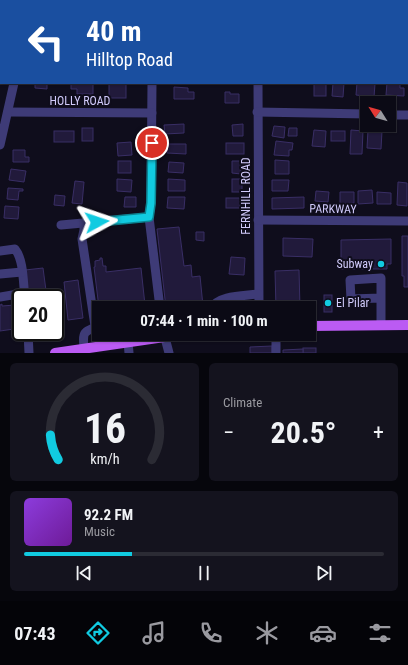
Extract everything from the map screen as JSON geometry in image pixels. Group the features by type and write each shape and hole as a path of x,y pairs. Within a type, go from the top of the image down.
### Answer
{"main road":[{"path":"316,326 408,325"},
{"path":"55,353 133,341"}],"street":[{"path":"0,145 14,84"},
{"path":"152,84 151,203 149,217 159,301"},
{"name":"FERNHILL ROAD","path":"258,84 258,301"},
{"name":"HOLLY ROAD","path":"8,112 152,113"},
{"path":"257,112 360,114"},
{"path":"396,114 408,115"},
{"path":"61,225 149,217"},
{"name":"PARKWAY","path":"258,220 408,221"},
{"path":"80,350 86,332 95,326 82,239 84,223"},
{"path":"0,251 15,250 18,254 23,289"},
{"path":"0,274 22,272"},
{"path":"218,301 222,299 258,294"},
{"path":"0,297 12,296"},
{"path":"380,325 381,298"},
{"path":"28,341 29,353"},
{"path":"166,341 169,353"},
{"path":"276,341 276,353"},
{"path":"128,342 129,353"}],"building":[{"path":"35,84 47,84 47,89 35,88"},
{"path":"71,84 93,84 93,94 77,94 77,89 71,89"},
{"path":"109,84 126,84 126,98 109,98"},
{"path":"314,84 326,84 326,96 314,96"},
{"path":"333,84 344,84 343,97 332,96"},
{"path":"357,84 375,84 374,96 356,95"},
{"path":"387,84 400,84 400,88 404,88 404,96 386,95"},
{"path":"174,87 188,88 188,92 194,92 194,99 174,99"},
{"path":"225,92 230,92 230,94 239,94 239,103 225,103"},
{"path":"184,124 184,133 165,134 164,125"},
{"path":"243,124 243,136 233,136 232,125"},
{"path":"274,126 285,127 284,138 272,136"},
{"path":"82,128 93,128 93,141 82,141"},
{"path":"289,128 297,128 297,136 288,136"},
{"path":"314,130 326,131 325,147 312,146"},
{"path":"351,130 363,132 362,154 350,154"},
{"path":"54,131 74,131 74,142 54,142"},
{"path":"331,131 345,131 345,141 331,141"},
{"path":"368,132 382,132 381,149 367,148"},
{"path":"276,141 293,143 292,150 289,150 289,156 274,155"},
{"path":"131,142 132,155 118,156 117,143"},
{"path":"226,143 244,143 244,154 226,154"},
{"path":"168,144 186,144 186,154 167,153"},
{"path":"13,150 25,150 25,157 29,157 29,162 13,162"},
{"path":"275,160 289,161 289,174 275,174"},
{"path":"118,161 131,161 131,173 118,173"},
{"path":"232,161 241,161 241,174 232,173"},
{"path":"169,162 184,163 183,173 168,172"},
{"path":"11,169 26,171 24,182 9,180"},
{"path":"117,179 132,180 131,192 117,191"},
{"path":"168,179 185,180 185,191 168,191"},
{"path":"232,179 242,179 242,192 232,192"},
{"path":"272,180 289,180 288,191 272,191"},
{"path":"75,181 84,182 82,204 72,203"},
{"path":"398,182 407,183 407,206 397,205"},
{"path":"8,188 23,189 23,191 19,191 18,200 7,199"},
{"path":"372,190 373,203 358,204 358,191"},
{"path":"316,191 329,192 328,202 315,201"},
{"path":"340,192 354,192 354,203 340,204"},
{"path":"377,192 391,193 391,204 377,204"},
{"path":"55,195 65,196 64,206 54,205"},
{"path":"125,197 136,197 136,207 124,207"},
{"path":"168,197 185,197 184,209 167,208"},
{"path":"304,197 304,208 272,209 272,198"},
{"path":"226,198 240,198 240,208 226,208"},
{"path":"5,206 19,207 18,219 4,218"},
{"path":"179,227 184,266 191,265 192,277 200,276 202,301 165,301 157,229"},
{"path":"196,232 204,232 204,241 196,240"},
{"path":"402,236 408,236 408,287 404,287 404,276 402,276"},
{"path":"283,238 313,239 312,257 283,256"},
{"path":"391,239 391,264 387,264 387,269 341,269 341,240"},
{"path":"231,257 245,258 244,275 229,274"},
{"path":"100,258 102,258 103,266 106,266 106,272 141,268 145,301 98,301 94,267 95,261 100,260"},
{"path":"43,268 46,289 28,289 25,270"},
{"path":"299,270 300,301 276,301 275,271"},
{"path":"78,280 83,318 68,320 64,282"},
{"name":"El Pilar","path":"324,295 332,295 332,312 324,312"},
{"path":"0,305 12,305 12,329 0,331"},
{"path":"272,346 272,353 250,353 250,347"},
{"path":"303,348 316,348 316,353 303,353"},
{"path":"303,349 303,353 283,353 283,350"}],"place":[{"name":"Subway","path":"381,264"},
{"name":"El Pilar","path":"328,303"}],"route":[{"path":"97,222 149,217 151,203 152,143"}]}
